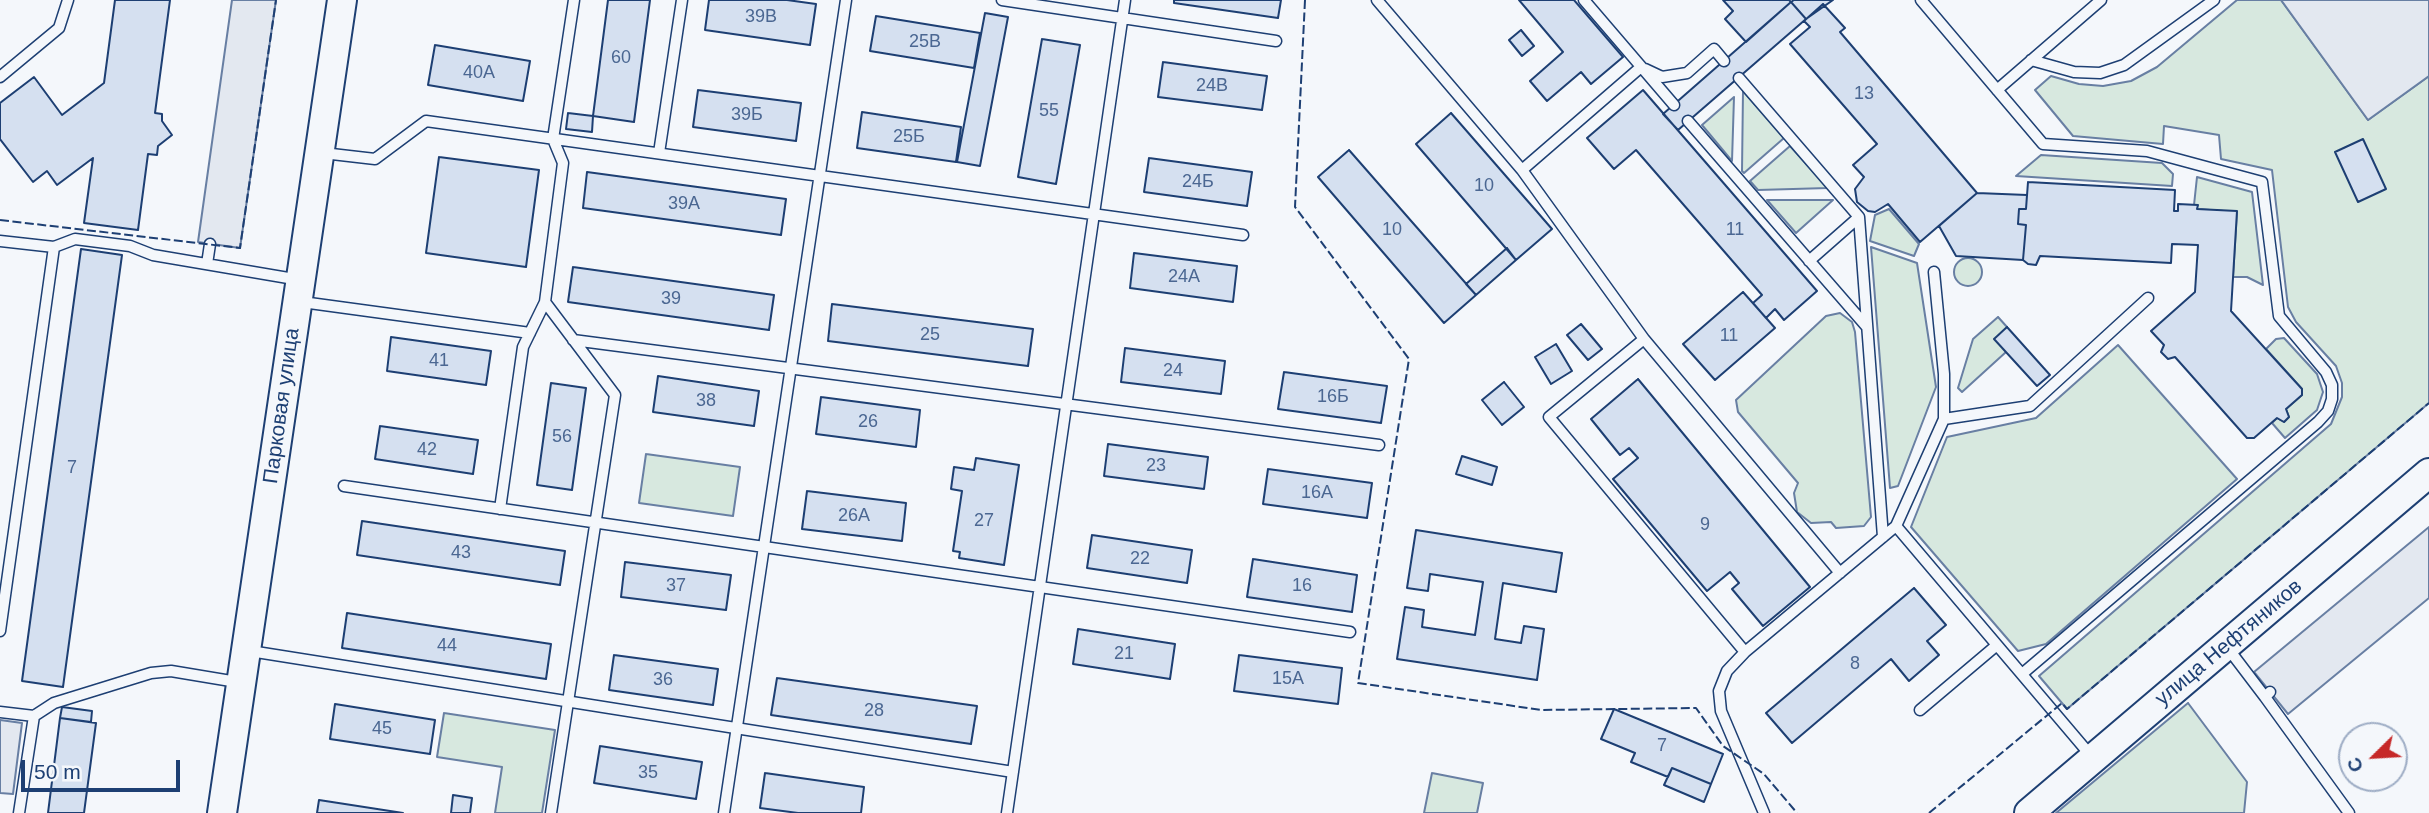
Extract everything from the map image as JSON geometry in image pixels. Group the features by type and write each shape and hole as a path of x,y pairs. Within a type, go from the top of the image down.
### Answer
{"main road":[{"name":"Парковая улица","path":"222,813 342,0"},
{"name":"улица Нефтяников","path":"2029,813 2429,473"}],"lane":[{"path":"0,77 59,28 68,0"},
{"path":"500,509 523,347 545,302 563,163 554,139 574,0"},
{"path":"659,153 682,0"},
{"path":"724,813 846,0"},
{"path":"1002,0 1276,41"},
{"path":"1007,813 1125,0"},
{"path":"1377,0 1522,170 1644,339 1840,573"},
{"path":"1584,0 1674,105"},
{"path":"1921,0 2043,144 2147,151 2262,182 2279,316 2326,372 2332,385 2332,399 2328,411 2318,422 2022,674"},
{"path":"1997,90 2101,0"},
{"path":"2031,60 2074,72 2100,73 2124,65 2214,0"},
{"path":"1642,67 1662,76 1687,73 1714,49 1724,61"},
{"path":"1522,170 1642,67"},
{"path":"1739,78 1859,217 1883,537"},
{"path":"319,152 375,159 426,121 1243,235"},
{"path":"1688,121 1867,327"},
{"path":"1809,261 1859,217"},
{"path":"0,241 54,247 75,239 130,246 153,255 207,264 299,290 530,333"},
{"path":"207,264 210,244"},
{"path":"0,631 54,247"},
{"path":"1764,813 1721,711 1720,691 1727,671 1745,652 1896,526 1944,419 1944,374 1934,272"},
{"path":"1944,419 2030,406 2148,298"},
{"path":"545,302 615,395 551,813"},
{"path":"1644,339 1549,417 1745,652"},
{"path":"573,340 1379,445"},
{"path":"344,486 1350,632"},
{"path":"1896,526 2093,759"},
{"path":"1920,710 1997,645"},
{"path":"2226,646 2267,694 2348,813"},
{"path":"246,650 1013,772"},
{"path":"0,712 34,716 65,699 150,673 171,671 241,683"},
{"path":"19,813 34,716"}],"shaded area":[{"path":"232,0 276,0 240,248 198,242"},
{"path":"2237,0 2281,0 2368,120 2429,76 2429,403 2067,709 2039,676 2331,424 2342,397 2342,383 2336,366 2296,322 2288,307 2272,170 2221,159 2219,135 2164,126 2163,144 2073,136 2035,90 2051,76 2079,84 2103,86 2131,81 2157,67"},
{"path":"2281,0 2429,0 2429,76 2368,120"},
{"path":"1743,91 1784,138 1744,173 1742,171"},
{"path":"1734,97 1732,161 1702,125"},
{"path":"1790,146 1828,188 1758,190 1750,181"},
{"path":"2041,155 2162,163 2173,174 2172,186 2016,176"},
{"path":"2197,177 2252,192 2263,285 2247,277 2233,277 2237,212 2197,209 2194,205"},
{"path":"1767,200 1833,200 1796,233"},
{"path":"1889,209 1919,244 1914,256 1870,241 1875,215"},
{"path":"1871,247 1917,263 1936,387 1898,486 1890,488"},
{"path":"1968,258 1978,262 1982,272 1978,282 1968,286 1958,282 1954,272 1958,262"},
{"path":"1840,313 1852,322 1855,332 1871,517 1864,526 1836,528 1831,522 1811,523 1797,512 1794,493 1798,483 1738,412 1736,400 1826,316"},
{"path":"1998,317 2007,327 2006,352 1962,392 1958,388 1973,339"},
{"path":"2284,338 2317,374 2323,392 2317,410 2285,438 2272,423 2277,418 2284,422 2289,417 2286,409 2302,395 2302,389 2266,349 2276,339"},
{"path":"2118,345 2237,479 2046,644 2018,651 1911,527 1947,437 2036,418"},
{"path":"646,454 740,467 733,516 639,503"},
{"path":"2429,527 2429,598 2288,714 2254,672"},
{"path":"2188,703 2247,782 2244,813 2056,813"},
{"path":"444,713 555,730 542,813 495,813 502,767 437,757"},
{"path":"0,720 22,723 13,794 0,793"},
{"path":"1432,773 1483,783 1477,813 1424,813"}],"building":[{"path":"115,0 170,0 155,113 162,114 162,121 172,135 158,146 157,155 148,154 138,230 84,223 93,158 57,185 47,171 33,182 0,139 0,103 34,77 62,115 104,83"},
{"path":"608,0 650,0 634,122 593,116"},
{"path":"709,0 787,0 816,4 810,45 705,30"},
{"path":"1174,0 1281,0 1278,18 1174,3"},
{"path":"1519,0 1574,0 1623,57 1591,84 1581,72 1547,101 1530,81 1563,52"},
{"path":"1723,0 1791,2 1746,42 1725,19 1733,11"},
{"path":"1833,0 1806,19 1791,2"},
{"path":"1791,2 1806,19 1678,130 1663,114"},
{"path":"1823,4 1845,28 1840,32 1977,193 1920,242 1888,204 1875,212 1868,211 1857,202 1855,189 1864,177 1853,165 1877,144 1790,44 1810,27 1804,21"},
{"path":"985,13 1008,17 980,166 957,162"},
{"path":"876,16 980,33 974,68 870,51"},
{"path":"1521,30 1534,46 1522,56 1509,40"},
{"path":"1042,39 1080,45 1056,184 1018,177"},
{"path":"435,45 530,61 523,101 428,85"},
{"path":"1163,62 1267,76 1262,110 1158,97"},
{"path":"698,90 801,103 796,141 693,127"},
{"path":"1643,90 1817,291 1784,320 1775,309 1766,318 1753,303 1762,295 1636,150 1614,169 1587,138"},
{"path":"862,112 961,127 956,162 857,148"},
{"path":"568,113 593,116 592,132 566,129"},
{"path":"1451,113 1552,229 1516,260 1416,144"},
{"path":"2363,139 2386,189 2358,202 2335,152"},
{"path":"1349,150 1476,295 1444,323 1318,177"},
{"path":"439,157 539,170 526,267 426,253"},
{"path":"1149,158 1252,172 1247,206 1144,192"},
{"path":"587,172 786,199 781,235 583,208"},
{"path":"2028,182 2175,190 2174,211 2178,211 2178,204 2198,205 2197,209 2237,211 2231,311 2302,389 2302,395 2286,409 2289,417 2284,422 2277,418 2254,438 2247,438 2175,357 2168,359 2161,352 2164,345 2151,331 2195,292 2198,245 2172,244 2171,263 2040,256 2036,265 2028,264 2023,260 2026,225 2018,224 2019,209 2026,209"},
{"path":"1977,193 2027,195 2026,209 2019,209 2018,224 2026,225 2023,260 1956,256 1939,226"},
{"path":"1507,248 1516,260 1476,295 1466,284"},
{"path":"81,249 122,255 63,687 22,681"},
{"path":"1134,253 1237,266 1233,302 1130,288"},
{"path":"573,267 774,295 769,330 568,302"},
{"path":"1743,292 1775,328 1715,380 1683,344"},
{"path":"832,304 1033,329 1028,366 828,341"},
{"path":"1581,324 1602,349 1588,360 1567,335"},
{"path":"2007,327 2050,375 2037,386 1994,339"},
{"path":"391,337 491,351 486,385 387,371"},
{"path":"1556,344 1572,371 1551,384 1535,357"},
{"path":"1125,348 1225,361 1221,394 1121,382"},
{"path":"1284,372 1387,386 1381,423 1278,409"},
{"path":"658,376 759,391 754,426 653,412"},
{"path":"1638,379 1810,587 1763,626 1732,589 1739,583 1730,572 1707,591 1613,479 1638,458 1629,448 1620,455 1591,419"},
{"path":"1504,382 1524,407 1502,425 1482,400"},
{"path":"551,383 586,388 572,490 537,485"},
{"path":"821,397 920,410 916,447 816,434"},
{"path":"380,426 478,440 473,474 375,459"},
{"path":"1108,444 1208,457 1204,489 1104,476"},
{"path":"1462,456 1497,467 1492,485 1456,474"},
{"path":"976,458 1019,465 1004,565 959,558 960,552 953,551 962,491 951,489 954,467 974,470"},
{"path":"1268,469 1372,483 1367,518 1263,504"},
{"path":"807,491 906,503 902,541 802,529"},
{"path":"362,521 565,551 560,585 357,555"},
{"path":"1416,530 1562,553 1556,592 1503,583 1495,639 1521,643 1524,626 1544,629 1537,680 1397,659 1405,607 1424,610 1422,627 1475,635 1483,582 1430,574 1428,591 1407,588"},
{"path":"1092,535 1192,550 1187,583 1087,568"},
{"path":"1253,559 1357,575 1352,612 1247,597"},
{"path":"625,562 731,575 726,610 621,597"},
{"path":"1914,588 1946,625 1927,641 1939,655 1909,681 1891,659 1792,743 1766,713"},
{"path":"347,613 551,644 546,679 342,648"},
{"path":"1078,629 1175,644 1170,679 1073,664"},
{"path":"614,655 718,669 713,705 609,690"},
{"path":"1239,655 1342,668 1338,704 1234,691"},
{"path":"777,678 977,706 971,744 771,715"},
{"path":"335,704 435,720 430,754 330,739"},
{"path":"62,707 92,711 91,722 60,718"},
{"path":"1614,709 1723,754 1711,784 1672,768 1668,777 1631,762 1635,753 1601,739"},
{"path":"60,718 96,723 84,813 48,813"},
{"path":"600,746 702,762 696,799 594,783"},
{"path":"1672,768 1711,784 1704,802 1664,785"},
{"path":"765,773 864,787 861,813 798,813 760,808"},
{"path":"453,795 472,798 470,813 451,813"},
{"path":"319,800 403,813 317,813"}],"fence":[{"path":"0,220 240,248 276,0"},
{"path":"1305,0 1295,207 1409,359 1358,683 1541,710 1696,708 1723,746 1764,774 1797,813"},
{"path":"1929,813 2062,703 2067,709 2429,403"}]}
